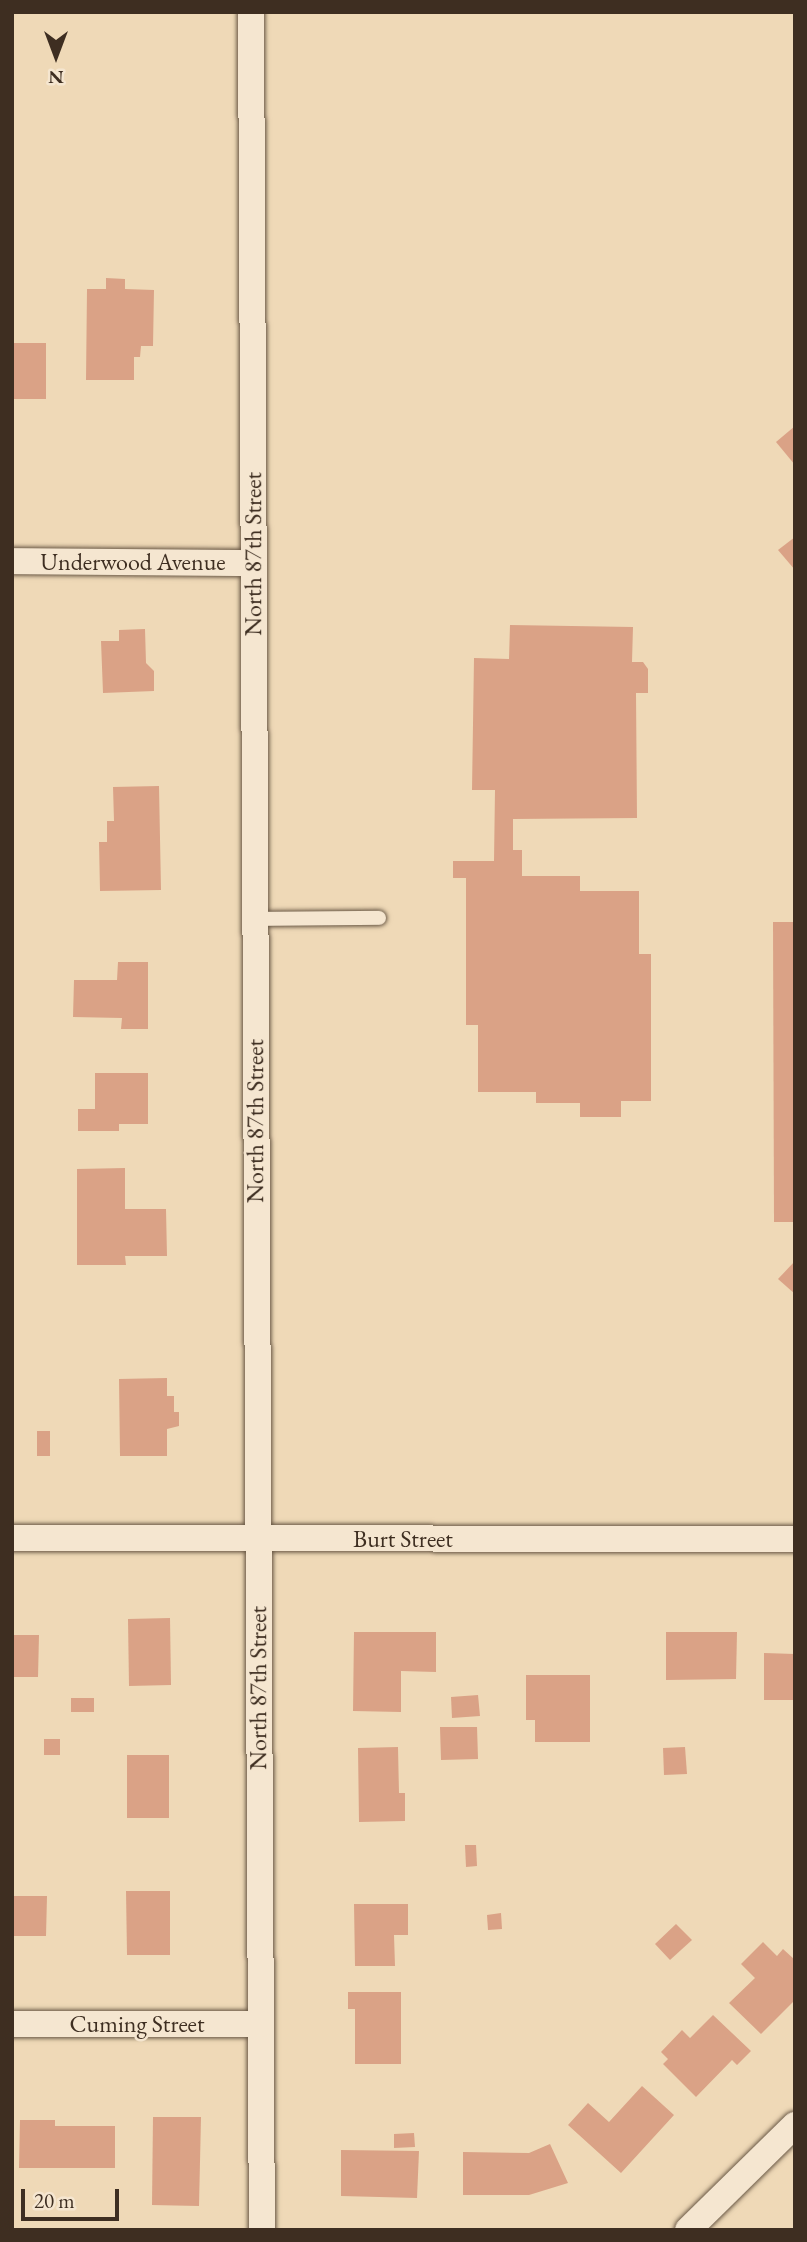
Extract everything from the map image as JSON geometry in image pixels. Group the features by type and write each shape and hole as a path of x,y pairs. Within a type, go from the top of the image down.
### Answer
{"street":[{"name":"North 87th Street","path":"251,12 262,2230"},
{"name":"Underwood Avenue","path":"12,561 253,563"},
{"name":"Burt Street","path":"12,1538 795,1539"},
{"name":"Cuming Street","path":"12,2024 261,2024"},
{"path":"688,2230 795,2125"}],"lane":[{"path":"254,919 379,918"}],"building":[{"path":"106,278 125,279 125,289 154,290 153,346 141,346 140,357 134,357 134,380 86,380 87,289 106,289"},
{"path":"12,343 46,343 46,399 12,399"},
{"path":"795,426 795,465 776,442"},
{"path":"795,537 795,570 778,550"},
{"path":"510,625 633,627 632,662 643,662 648,669 648,693 636,693 637,818 513,819 513,850 522,850 522,876 580,876 580,891 639,891 639,954 651,954 651,1101 621,1101 621,1117 580,1117 580,1103 536,1103 536,1092 478,1092 478,1025 466,1025 466,878 453,878 453,861 494,861 495,790 472,790 474,658 509,659"},
{"path":"145,629 146,663 154,671 154,691 103,693 101,641 119,641 119,630"},
{"path":"159,786 161,890 100,891 99,842 107,842 107,821 114,821 113,787"},
{"path":"773,922 795,922 795,1222 774,1222"},
{"path":"118,962 148,962 148,1029 121,1029 122,1018 73,1017 74,980 117,980"},
{"path":"95,1073 148,1073 148,1124 119,1124 119,1131 78,1131 78,1109 95,1109"},
{"path":"125,1168 125,1209 166,1209 167,1256 125,1256 126,1265 77,1265 77,1169"},
{"path":"795,1261 795,1294 778,1279"},
{"path":"167,1378 167,1396 174,1396 174,1412 179,1412 179,1426 167,1429 167,1456 120,1456 119,1379"},
{"path":"37,1431 50,1431 50,1456 37,1456"},
{"path":"170,1618 171,1685 129,1686 128,1619"},
{"path":"354,1632 436,1632 436,1672 401,1671 401,1712 353,1711"},
{"path":"666,1632 737,1632 736,1679 666,1680"},
{"path":"12,1635 39,1635 38,1677 12,1677"},
{"path":"764,1653 795,1654 795,1700 764,1700"},
{"path":"526,1675 590,1675 590,1742 535,1742 535,1720 526,1720"},
{"path":"478,1695 480,1716 452,1718 451,1697"},
{"path":"71,1698 94,1698 94,1712 71,1712"},
{"path":"440,1727 477,1727 478,1759 441,1760"},
{"path":"44,1739 60,1739 60,1755 44,1755"},
{"path":"398,1747 399,1793 405,1793 405,1821 359,1822 358,1748"},
{"path":"685,1747 687,1774 664,1775 663,1748"},
{"path":"127,1755 169,1755 169,1818 127,1818"},
{"path":"465,1845 476,1845 477,1866 466,1867"},
{"path":"126,1891 170,1891 170,1955 127,1955"},
{"path":"12,1896 47,1896 46,1936 12,1936"},
{"path":"354,1904 408,1904 408,1935 394,1935 395,1966 355,1966"},
{"path":"501,1913 502,1929 488,1930 487,1915"},
{"path":"676,1924 692,1940 670,1960 655,1944"},
{"path":"763,1942 777,1956 783,1949 795,1960 795,2000 761,2034 729,2003 755,1978 741,1964"},
{"path":"348,1992 401,1992 401,2064 355,2064 355,2009 348,2009"},
{"path":"713,2015 751,2051 737,2065 732,2060 696,2097 663,2064 668,2059 661,2052 682,2030 690,2038"},
{"path":"642,2086 674,2115 621,2173 568,2125 588,2103 609,2122"},
{"path":"153,2117 201,2117 199,2206 152,2205"},
{"path":"20,2120 55,2120 55,2126 115,2126 115,2168 19,2168"},
{"path":"414,2133 415,2147 394,2148 394,2134"},
{"path":"550,2144 568,2183 529,2195 463,2195 463,2152 529,2153"},
{"path":"341,2150 419,2151 417,2198 341,2196"}]}
